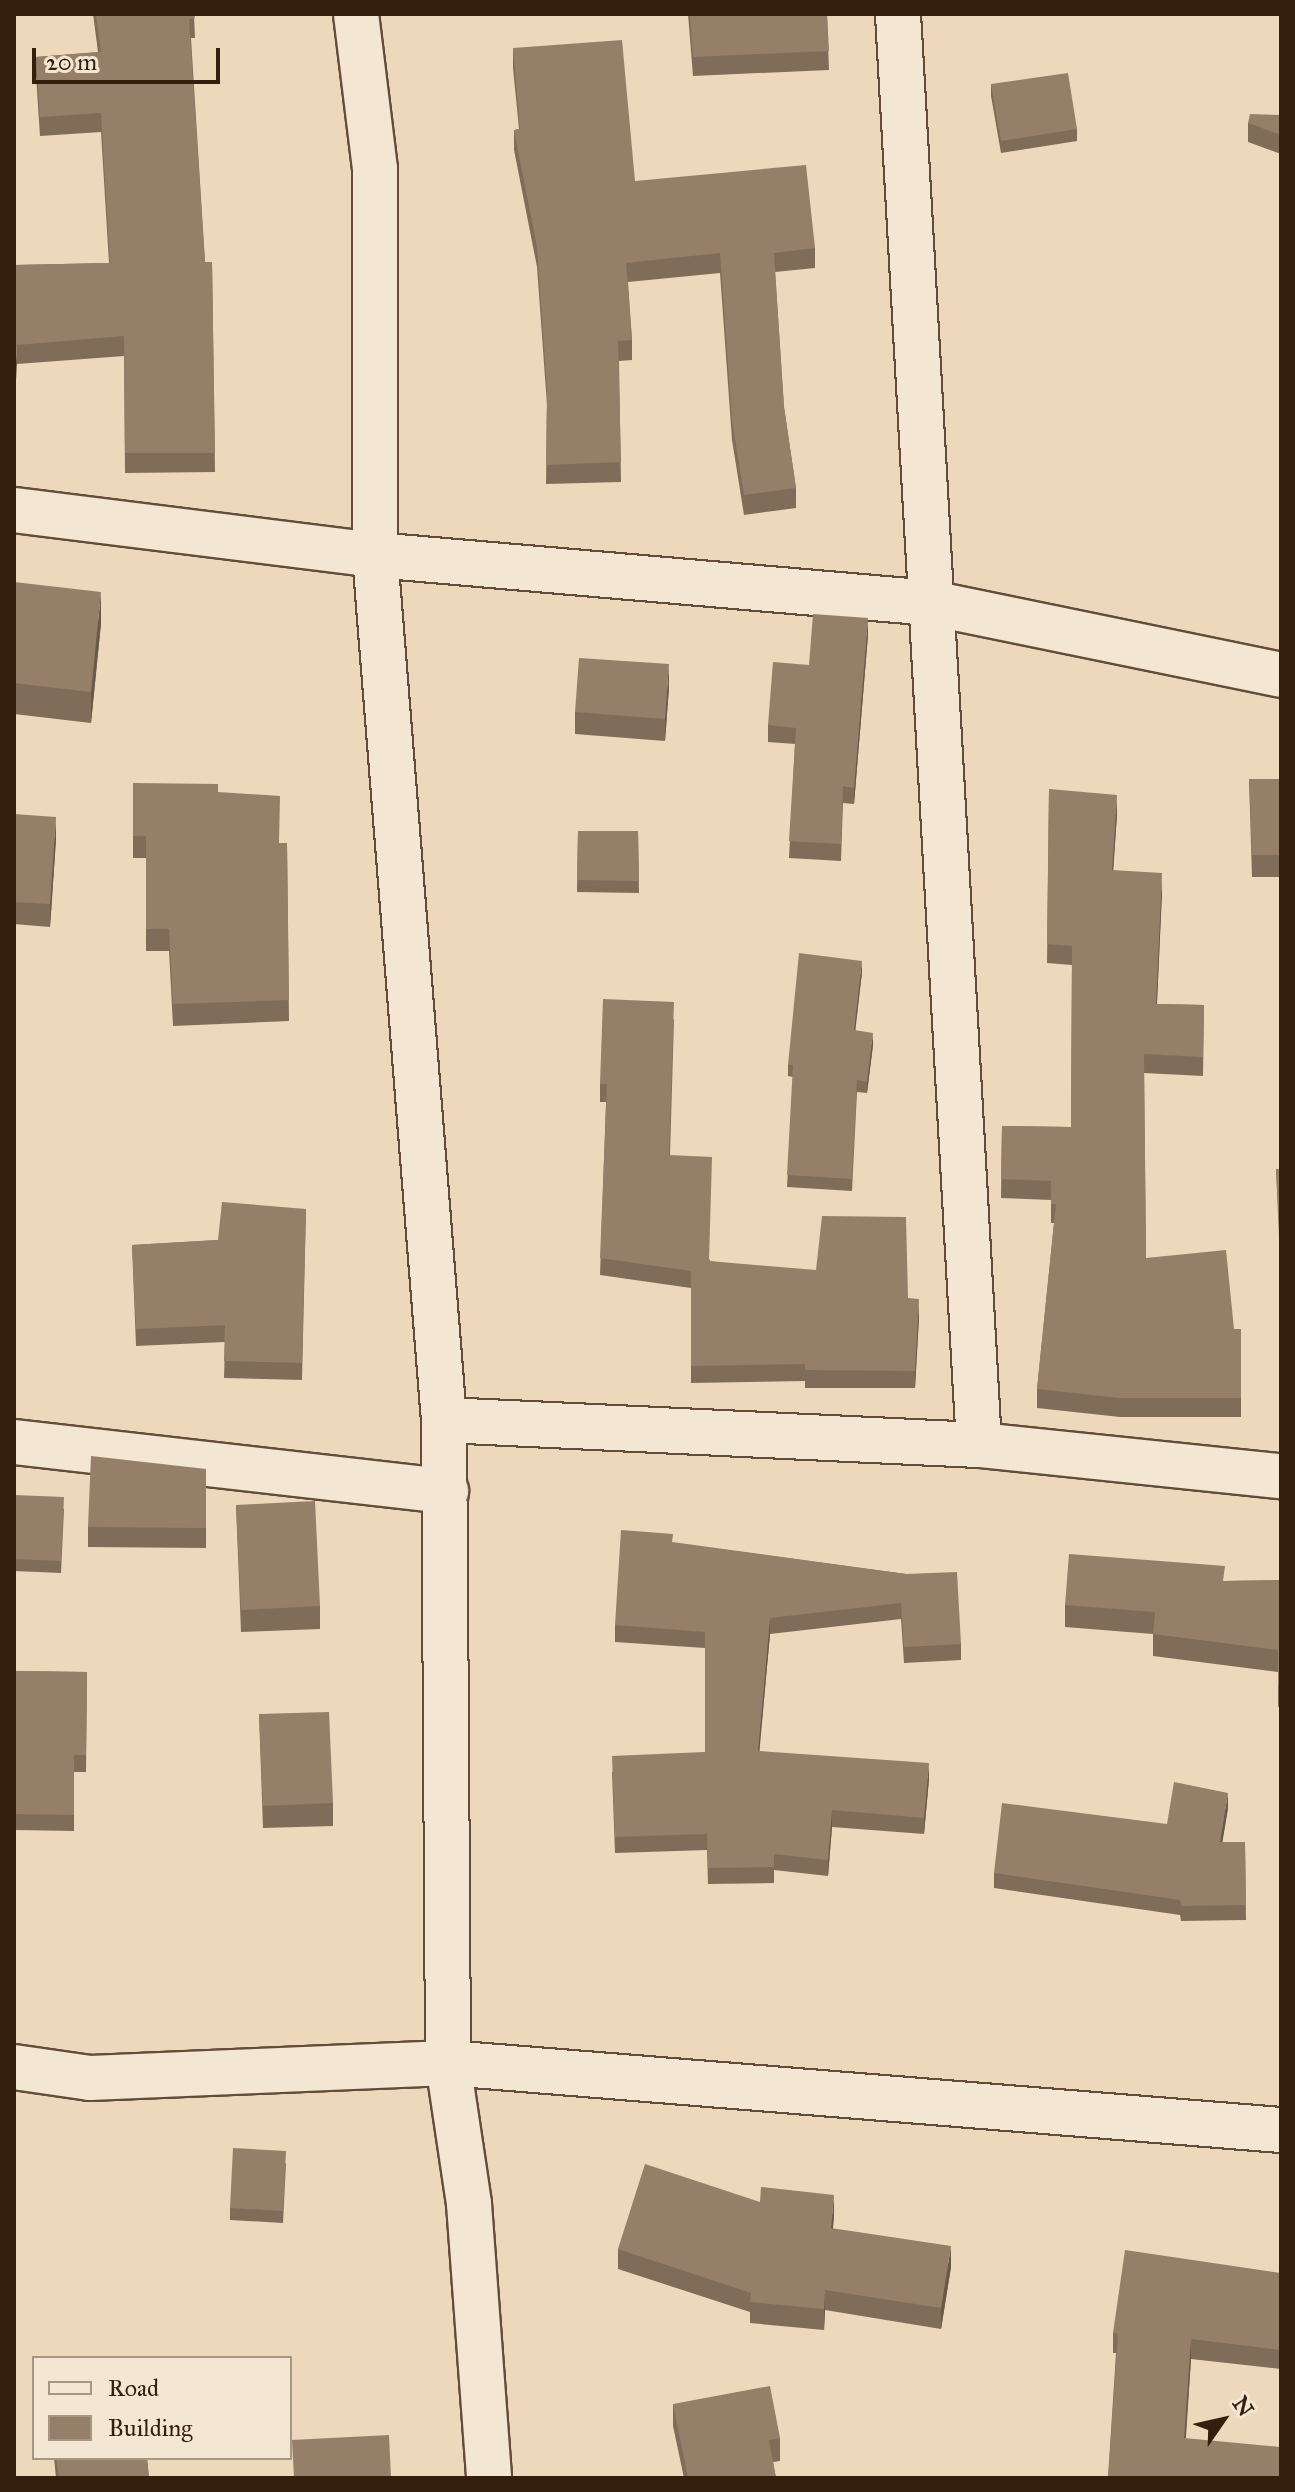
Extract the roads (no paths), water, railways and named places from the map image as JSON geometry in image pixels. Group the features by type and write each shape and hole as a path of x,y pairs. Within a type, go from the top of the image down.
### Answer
{"street":[{"path":"356,14 375,169 375,555 444,1420 448,2063 469,2204 489,2478"},
{"path":"898,14 979,1445"},
{"path":"14,510 375,555 931,603 1281,675"},
{"path":"444,1420 979,1445 1281,1476"},
{"path":"14,1442 446,1491"},
{"path":"14,2067 90,2078 448,2063 1281,2130"}]}
